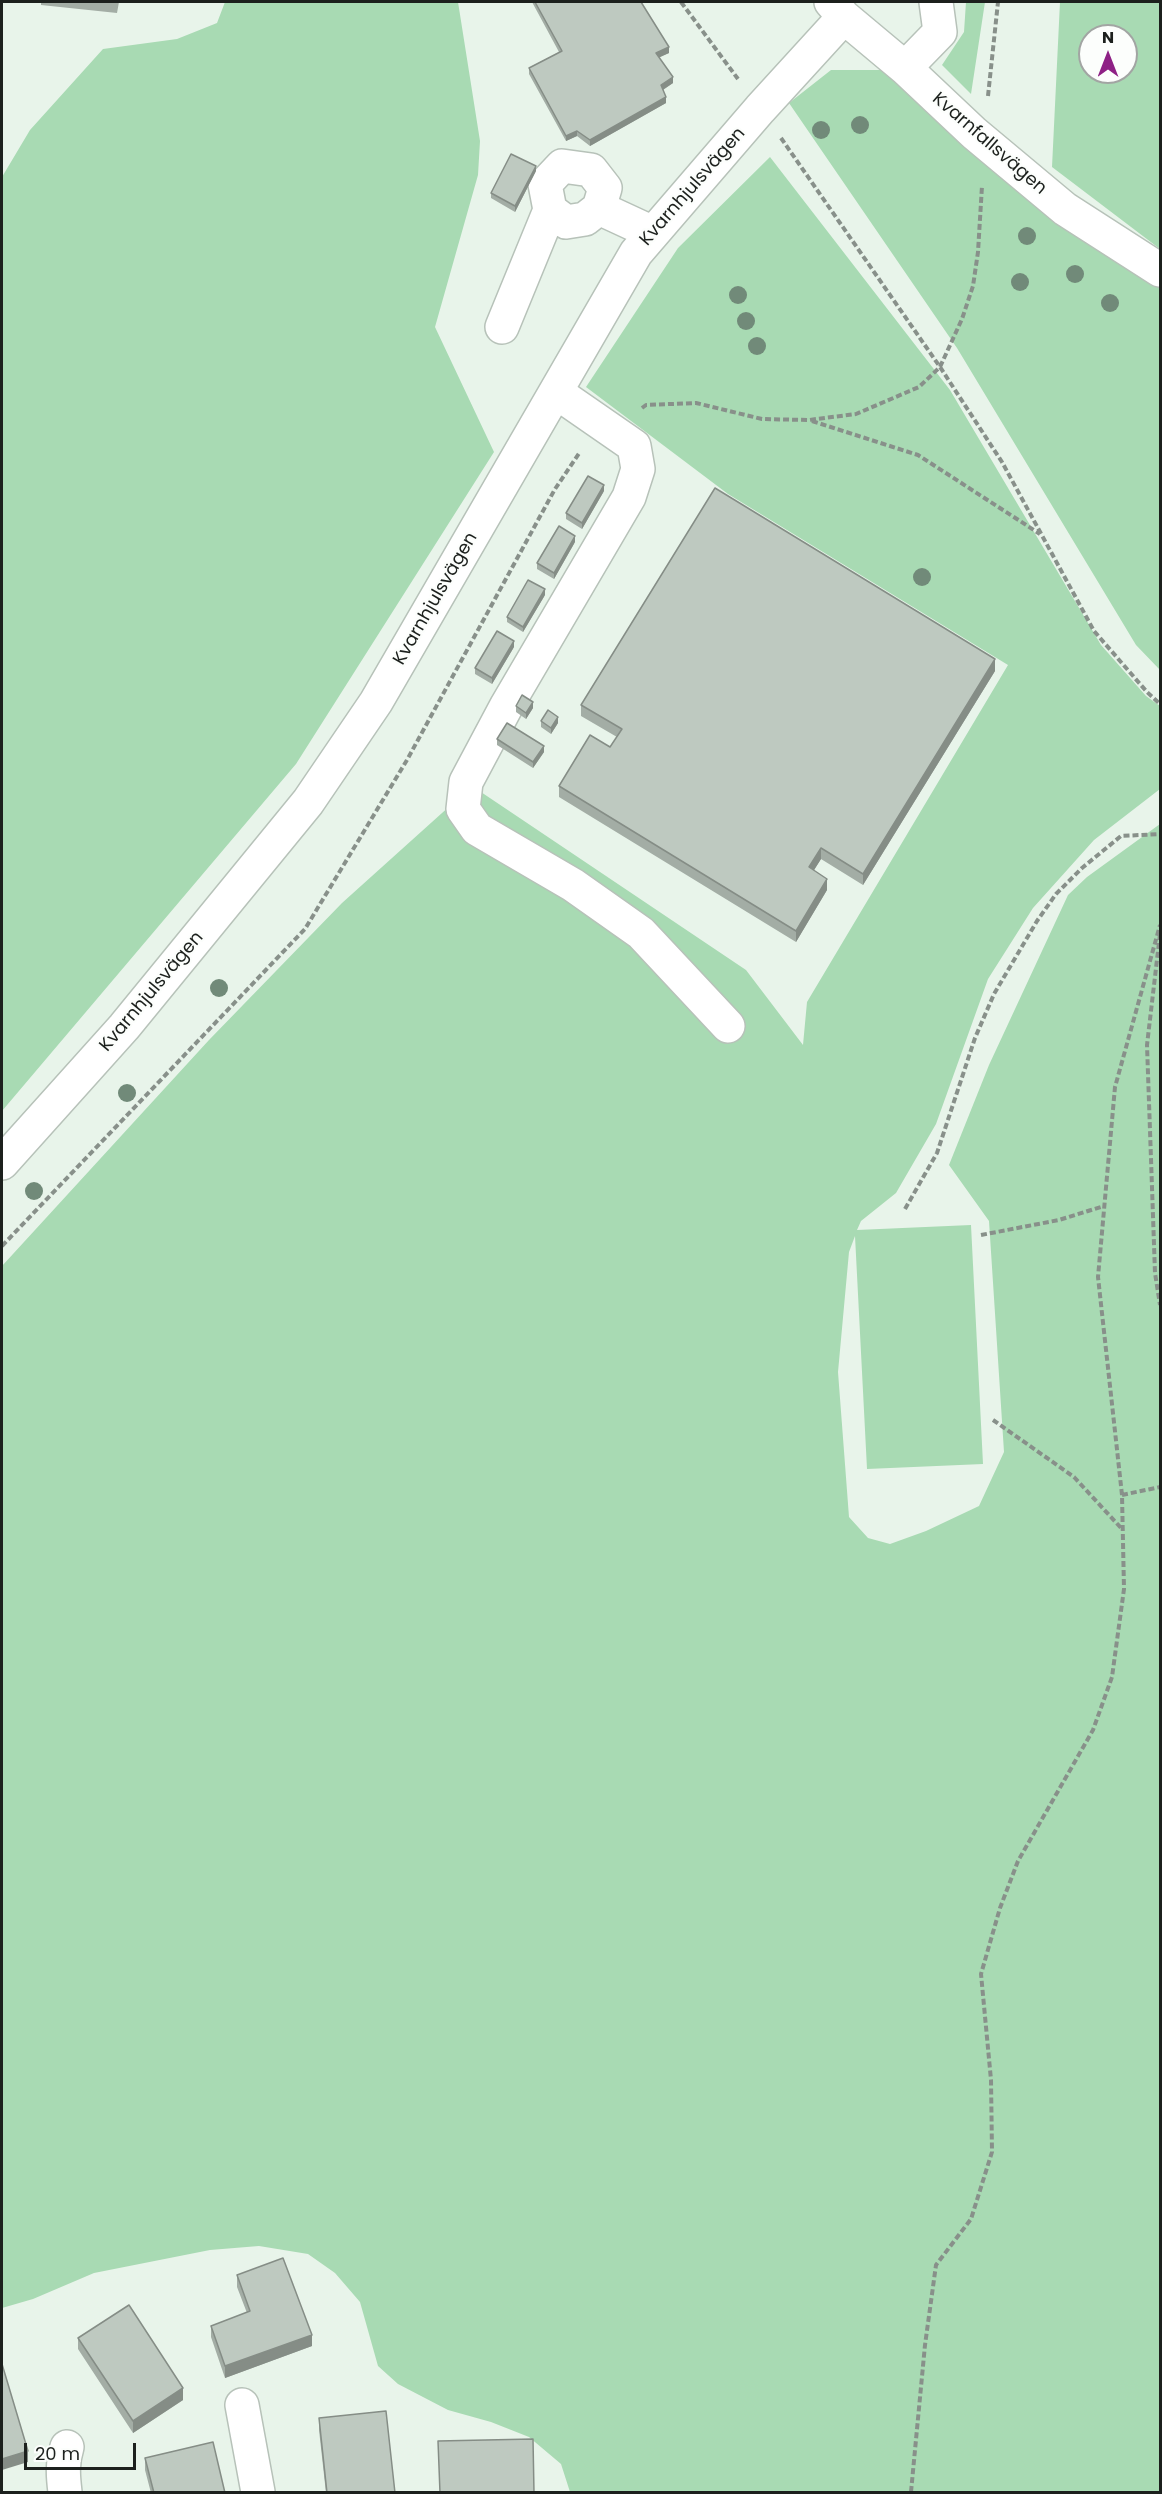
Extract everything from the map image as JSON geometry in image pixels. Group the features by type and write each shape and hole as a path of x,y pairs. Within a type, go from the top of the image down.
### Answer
{"street":[{"path":"905,68 940,32 936,2"},
{"name":"Kvarnhjulsvägen","path":"2,1163 124,1027 308,802 375,702 636,253 760,109 838,9"},
{"name":"Kvarnfallsvägen","path":"838,9 974,133 1065,209 1161,270"},
{"path":"502,327 550,210 545,184 562,166 591,170 605,188 599,208 585,219 566,222 550,210"},
{"path":"599,208 653,233"},
{"path":"556,392 634,446 638,469 628,497 507,705 466,783 463,809 477,829 573,885 641,933 728,1026"},
{"path":"242,2405 258,2493"},
{"path":"65,2493 62,2474 67,2447"}],"path":[{"path":"681,2 760,109 940,367 1002,462 1094,630 1147,692 1161,704"},
{"path":"987,107 998,2"},
{"path":"809,420 918,455 1042,536"},
{"path":"905,1209 937,1153 975,1038 994,994 1037,921 1056,894 1121,836 1161,834"},
{"path":"911,2493 925,2345 936,2265 970,2219 992,2152 991,2080 981,1974 1000,1908 1018,1861 1093,1730 1112,1677 1124,1589 1122,1495 1098,1276 1115,1087 1161,925"},
{"path":"1161,933 1147,1045 1155,1273 1161,1305"},
{"path":"981,1235 1059,1220 1104,1206"},
{"path":"993,1420 1074,1477 1122,1529"},
{"path":"1122,1495 1161,1487"}],"green space":[{"path":"225,2 458,2 480,141 478,175 435,327 494,452 296,764 2,1111 2,177 30,130 103,49 177,39 217,23"},
{"path":"966,2 985,2 971,94 942,65 964,32"},
{"path":"1060,2 1160,2 1160,249 1052,167"},
{"path":"831,70 883,70 1124,266 1160,287 1160,670 1136,645 957,348 789,103"},
{"path":"770,157 950,390 1101,645 1146,696 1160,706 1160,789 1094,840 1033,908 988,979 936,1124 896,1193 861,1221 857,1230 971,1225 983,1464 867,1469 855,1236 849,1252 838,1372 849,1517 868,1538 890,1544 926,1531 979,1506 1004,1452 989,1221 949,1165 989,1065 1068,895 1087,877 1160,824 1160,2492 570,2492 561,2464 529,2437 491,2422 448,2410 398,2384 378,2366 360,2302 335,2273 308,2254 259,2246 210,2250 94,2273 33,2299 2,2308 2,1266 209,1040 342,903 472,786 746,970 803,1045 807,1002 1008,665 728,494 586,387 678,248"}],"building":[{"path":"535,2 641,2 669,47 656,53 673,77 661,85 666,97 590,140 577,131 566,136 529,68 562,51"},
{"path":"511,154 536,166 515,206 491,193"},
{"path":"588,476 604,485 582,523 566,513"},
{"path":"715,488 995,659 863,874 821,848 809,867 827,879 796,931 559,786 590,735 610,747 622,729 581,705"},
{"path":"559,526 575,536 554,573 537,563"},
{"path":"528,580 545,589 523,627 507,617"},
{"path":"497,631 514,641 492,678 475,668"},
{"path":"522,695 533,702 526,713 516,706"},
{"path":"548,710 558,717 551,728 541,721"},
{"path":"507,723 544,746 533,762 497,739"},
{"path":"283,2258 312,2335 225,2366 211,2326 250,2311 237,2275"},
{"path":"129,2305 183,2388 133,2421 78,2338"},
{"path":"2,2364 28,2451 2,2459"},
{"path":"386,2411 395,2493 327,2493 319,2418"},
{"path":"533,2439 534,2493 440,2493 438,2441"},
{"path":"213,2442 225,2493 154,2493 145,2458"}]}
